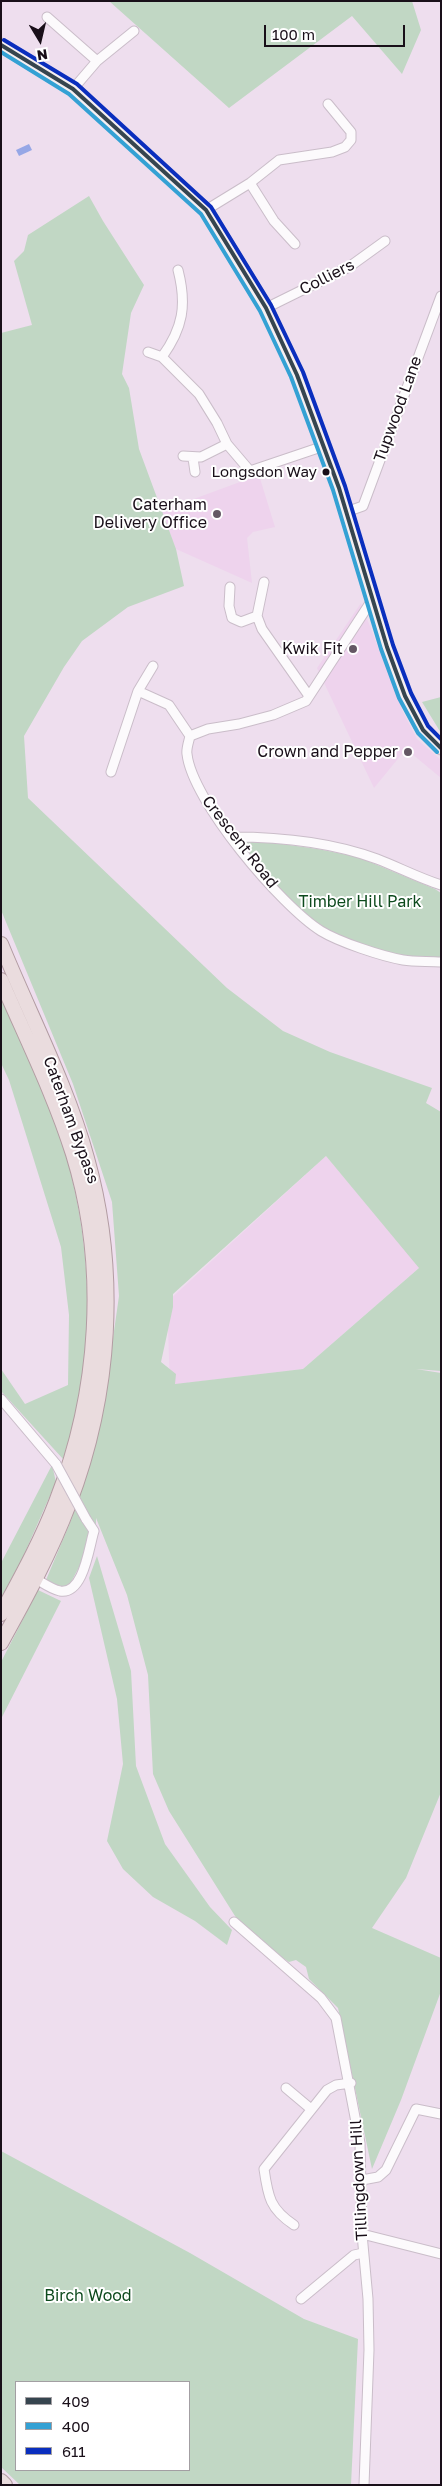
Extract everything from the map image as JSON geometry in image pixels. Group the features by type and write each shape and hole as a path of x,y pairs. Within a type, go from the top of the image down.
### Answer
{"highway":[{"name":"Caterham Bypass","path":"1,944 62,1088 87,1156 102,1224 108,1289 102,1374 94,1420 70,1502 36,1579 1,1643"},
{"name":"Caterham Bypass","path":"1,980 56,1104 74,1155 90,1235 94,1285 92,1358 86,1396 70,1460 57,1501 42,1535 1,1614"},
{"path":"1,2481 6,2485"}],"main road":[{"path":"1,45 73,89 206,210 266,308 297,375 324,446 372,600 405,696 423,730 441,748"}],"street":[{"path":"47,17 98,61"},
{"path":"73,89 98,61 134,32"},
{"path":"206,210 250,183 279,160 332,152 345,147 352,140 351,132 328,104"},
{"path":"250,183 274,221 295,244"},
{"name":"Colliers","path":"266,308 349,268 385,241"},
{"path":"162,357 174,341 183,312 184,292 178,270"},
{"name":"Tupwood Lane","path":"346,512 363,506 441,296"},
{"path":"148,352 162,357 199,394 217,423 226,444 250,471 324,446"},
{"path":"183,456 201,457 226,444"},
{"path":"193,458 195,472"},
{"path":"264,582 257,616 262,629 309,696"},
{"path":"230,587 229,606 232,618 241,622 257,616"},
{"path":"138,691 168,706 190,736 208,729 239,724 274,715 306,701 372,600"},
{"path":"110,772 138,691 153,666"},
{"name":"Crescent Road","path":"190,736 187,754 196,782 215,815 264,878 321,931 358,947 404,960 441,962"},
{"path":"232,837 268,837 327,845 376,858 441,885"},
{"path":"1,1399 56,1464 94,1531 82,1576 69,1590 61,1592 36,1579"},
{"name":"Tillingdown Hill","path":"234,1922 321,1998 336,2018 351,2083 360,2143 362,2234 368,2299 369,2350 364,2485"},
{"path":"294,2225 279,2215 268,2196 264,2169 327,2090 336,2085 351,2083"},
{"path":"286,2088 311,2109"},
{"path":"362,2180 378,2176 386,2170 416,2109 441,2114"},
{"path":"362,2234 441,2254"},
{"path":"301,2299 354,2255 364,2253"}],"shaded area":[{"path":"259,475 275,527 253,532 247,538 252,583 176,549 161,511"},
{"path":"361,603 403,712 417,739 441,760 441,778 406,749 374,788 317,668"},
{"path":"326,1156 420,1267 303,1369 170,1385 167,1302"}],"green space":[{"path":"109,1 412,1 421,30 402,74 352,16 229,108"},
{"path":"89,196 144,285 131,313 122,374 129,388 139,449 176,549 184,586 128,607 82,641 64,667 24,736 28,798 227,988 283,1031 330,1052 432,1088 426,1103 441,1112 441,1371 416,1369 441,1373 441,1792 406,1878 372,1928 441,1958 441,1991 401,2100 372,2169 338,2008 309,1979 306,1967 296,1960 289,1962 255,1940 235,1916 169,1811 153,1774 148,1675 127,1595 96,1518 96,1535 69,1586 60,1590 46,1580 72,1518 106,1387 119,1296 112,1202 73,1084 1,910 1,333 32,325 14,261 24,251 28,235","holes":["326,1156 419,1268 303,1369 175,1384 176,1374 161,1362 173,1307 173,1294"]},
{"path":"441,697 441,733 422,702"},
{"name":"Timber Hill Park","path":"232,837 318,849 358,857 435,889 441,893 441,962 403,960 321,931 289,903"},
{"path":"1,993 60,1134 75,1193 82,1231 86,1269 86,1346 74,1422 63,1459 1,1391 1,1369 25,1404 68,1385 69,1315 61,1247 9,1080 1,1063"},
{"path":"52,1465 56,1482 23,1557 1,1598 1,1563"},
{"path":"97,1556 131,1671 136,1766 165,1844 210,1907 232,1930 227,1945 195,1921 153,1897 123,1869 107,1841 123,1764 117,1699 89,1578"},
{"path":"38,1590 61,1601 1,1719 1,1662"},
{"name":"Birch Wood","path":"1,2151 190,2253 304,2319 358,2339 351,2485 20,2485 1,2467"}],"water":[{"path":"29,144 32,150 19,156 16,150"}],"transit line":[{"name":"611","path":"4,40 77,84 211,207 271,305 303,372 345,486 393,645 411,693 428,726 441,739"},
{"name":"409","path":"1,45 73,89 206,210 266,308 297,375 339,488 387,647 405,696 423,730 441,748"},
{"name":"400","path":"1,52 69,94 201,214 260,311 291,377 333,490 381,649 399,698 418,733 437,752"}],"place":[{"name":"Longsdon Way","path":"326,472"},
{"name":"Caterham Delivery Office","path":"217,514"},
{"name":"Kwik Fit","path":"353,649"},
{"name":"Crown and Pepper","path":"408,752"}]}
